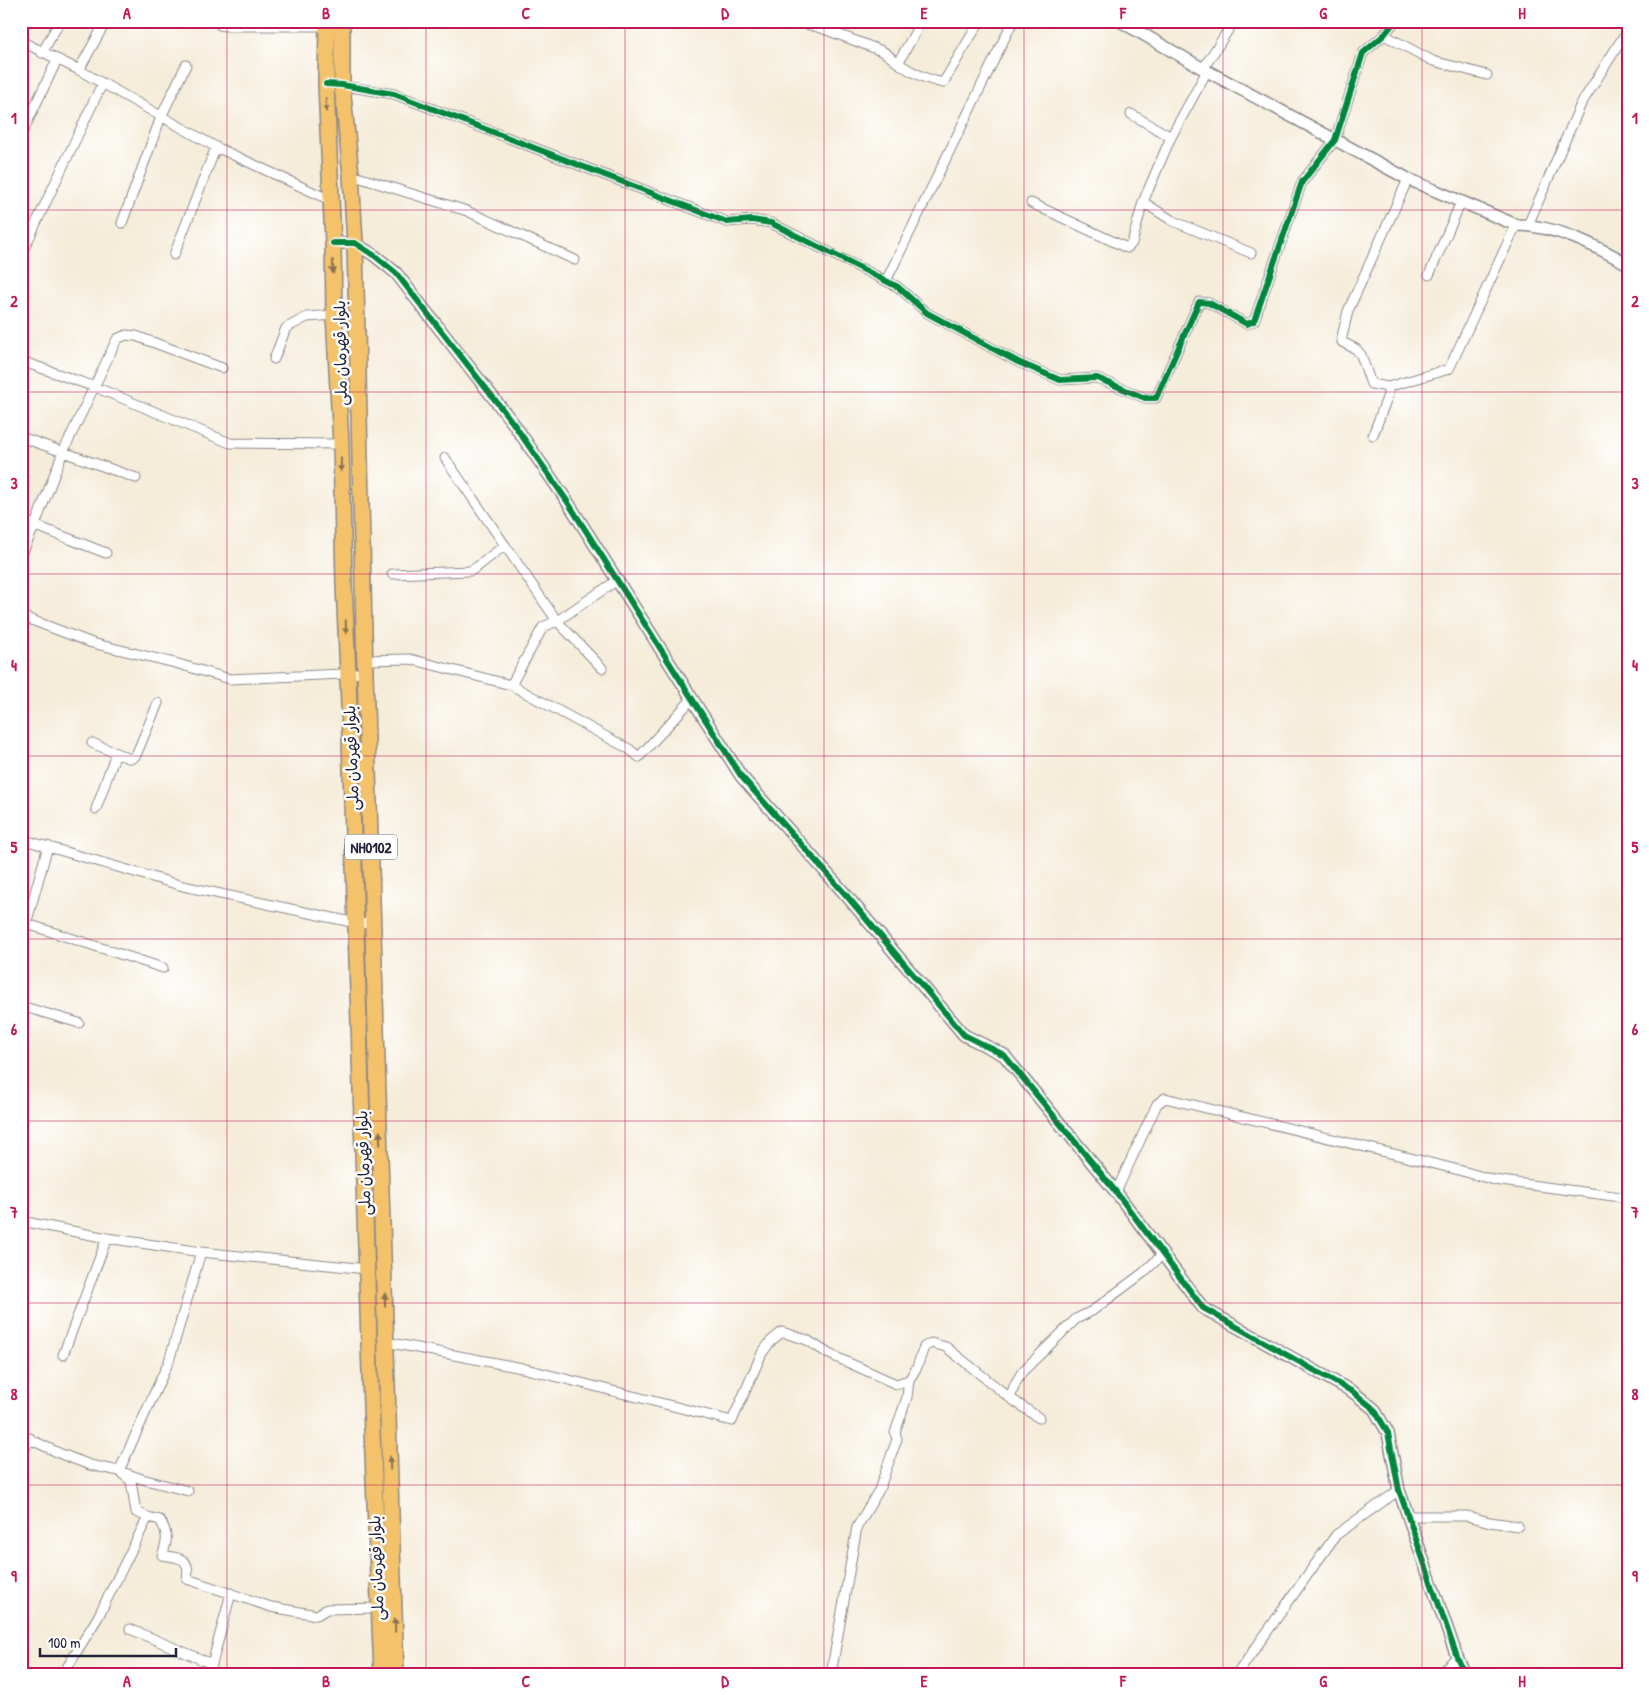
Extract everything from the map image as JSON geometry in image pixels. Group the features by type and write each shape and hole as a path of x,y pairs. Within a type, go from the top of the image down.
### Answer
{"highway":[{"name":"بلوار قهرمان ملی","path":"342,21 342,85 351,175 355,243 365,667 396,1674"},
{"name":"بلوار قهرمان ملی","path":"327,24 326,84 334,315 341,444 344,585 382,1674"}],"street":[{"path":"42,53 60,21"},
{"path":"79,70 106,21"},
{"path":"218,21 220,25 225,26 327,24"},
{"path":"796,21 824,28 882,51 898,63 932,81 943,83 980,21"},
{"path":"898,63 916,31 918,21"},
{"path":"886,281 1013,21"},
{"path":"1031,203 1127,248 1132,243 1143,202 1171,137 1205,70 1234,21"},
{"path":"326,84 394,94 727,222 752,220 771,223 898,287 927,313 1026,366 1060,380 1097,378 1145,398 1156,398 1199,302 1210,303 1247,324 1254,321 1302,182 1335,140 1363,52 1384,35 1395,21"},
{"path":"1126,23 1205,70 1408,179 1522,225 1564,234 1595,246 1628,264"},
{"path":"1384,35 1433,61 1487,75"},
{"path":"1408,179 1348,311 1342,337 1342,342 1356,349 1361,355 1371,384 1388,387 1449,369 1581,104 1622,39 1628,38"},
{"path":"21,41 79,70 216,147 330,200"},
{"path":"21,135 57,60"},
{"path":"122,223 161,116 186,65"},
{"path":"21,255 102,84"},
{"path":"1131,114 1171,137"},
{"path":"174,255 216,147"},
{"path":"351,175 468,211 575,260"},
{"path":"1143,202 1173,220 1251,252"},
{"path":"1429,275 1461,202"},
{"path":"333,243 355,243 396,273 513,423 567,501 741,776 846,895 964,1035 1004,1055 1116,1192 1203,1308 1353,1392 1374,1408 1388,1433 1399,1490 1457,1658 1465,1674"},
{"path":"274,359 286,328 307,317 334,315"},
{"path":"21,556 63,452 117,339 126,335 136,336 222,368"},
{"path":"21,361 95,387 230,443 341,444"},
{"path":"1373,435 1388,395 1388,387"},
{"path":"21,437 136,478"},
{"path":"445,458 557,621 602,668"},
{"path":"21,520 106,552"},
{"path":"392,574 470,571 478,567 505,545"},
{"path":"511,685 543,627 557,621 616,581"},
{"path":"21,616 92,643 175,663 230,679 348,675 365,667 410,659 511,685 629,749 639,757 692,699"},
{"path":"92,743 128,758 133,758 158,703"},
{"path":"96,809 116,753"},
{"path":"21,839 183,886 356,923 374,924"},
{"path":"21,942 24,923 48,846"},
{"path":"24,923 163,968"},
{"path":"21,1006 79,1023"},
{"path":"1116,1192 1157,1104 1165,1098 1445,1166 1494,1180 1628,1198"},
{"path":"21,1221 107,1238 201,1252 367,1270"},
{"path":"63,1355 107,1238"},
{"path":"119,1470 169,1361 201,1252"},
{"path":"1010,1398 1022,1372 1076,1319 1092,1312 1143,1273 1163,1254"},
{"path":"386,1342 522,1368 732,1421 762,1353 771,1341 782,1332 807,1340 829,1354 896,1384 909,1380"},
{"path":"831,1674 857,1527 879,1490 897,1439 895,1433 907,1397 909,1380 924,1347 931,1343 946,1347 1010,1398 1039,1418"},
{"path":"21,1457 25,1436 61,1454 90,1464 119,1470 142,1479 188,1491"},
{"path":"119,1470 131,1481 136,1512 160,1520 165,1529 168,1539 162,1555 178,1558 186,1562 189,1569 187,1578 270,1607 317,1616 327,1609 379,1608"},
{"path":"1237,1674 1336,1536 1399,1490"},
{"path":"1408,1516 1467,1516 1518,1526"},
{"path":"63,1674 98,1617 148,1517"},
{"path":"207,1674 212,1664 231,1594"},
{"path":"130,1629 212,1664"},
{"path":"1439,1674 1457,1658"}],"cycle path":[{"path":"326,84 394,94 727,222 752,220 771,223 898,287 927,313 1018,362 1060,380 1097,378 1145,398 1156,398 1199,302 1209,303 1247,324 1254,321 1302,182 1335,140 1363,53 1384,35 1395,21"},
{"path":"333,243 355,243 396,273 513,423 567,501 741,776 846,895 964,1035 1004,1055 1116,1192 1203,1308 1353,1392 1374,1409 1388,1433 1399,1490 1457,1657 1465,1674"}]}
